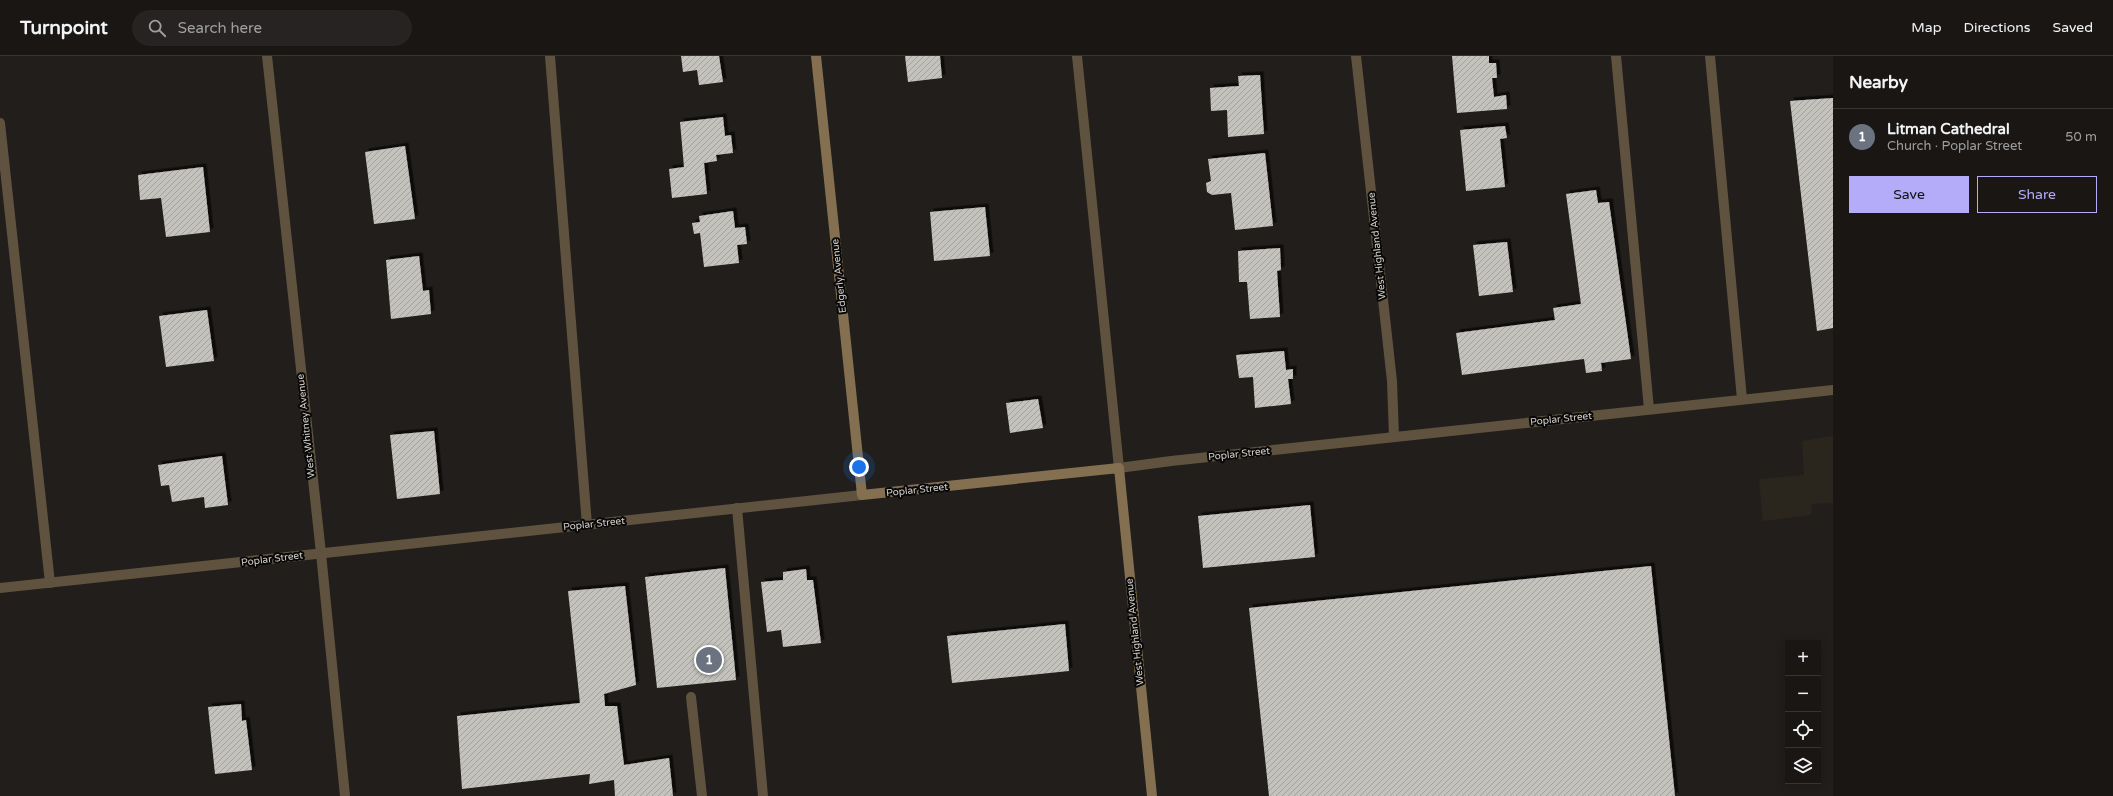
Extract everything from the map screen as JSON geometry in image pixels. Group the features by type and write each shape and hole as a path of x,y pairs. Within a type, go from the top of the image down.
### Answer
{"street":[{"name":"West Whitney Avenue","path":"267,56 321,553 345,796"},
{"path":"550,56 587,525"},
{"name":"Edgerly Avenue","path":"816,56 862,495"},
{"path":"1077,56 1119,468"},
{"name":"West Highland Avenue","path":"1356,56 1392,381 1394,437"},
{"path":"1616,56 1650,410"},
{"path":"1710,56 1742,399"},
{"path":"0,123 50,583"},
{"name":"Poplar Street","path":"0,588 1833,390"},
{"name":"West Highland Avenue","path":"1119,468 1152,796"},
{"path":"737,508 763,796"},
{"path":"691,697 702,796"}],"shaded area":[{"path":"1833,436 1833,503 1812,504 1811,515 1763,521 1759,479 1804,475 1802,441"}],"building":[{"path":"681,56 719,56 723,82 699,85 697,70 683,72"},
{"path":"905,56 940,56 942,78 908,82"},
{"path":"1452,56 1489,56 1489,63 1496,63 1497,78 1492,78 1494,97 1506,95 1507,109 1457,113"},
{"path":"1260,75 1264,134 1228,137 1227,110 1211,111 1210,88 1239,86 1238,76"},
{"path":"1833,98 1833,328 1817,331 1790,101"},
{"path":"723,117 725,136 731,135 733,153 716,155 717,161 704,163 707,194 672,198 669,169 684,167 680,122"},
{"path":"1505,126 1507,138 1500,139 1505,187 1466,191 1460,130"},
{"path":"405,146 415,219 374,224 365,152"},
{"path":"1265,153 1273,226 1235,230 1231,193 1212,195 1207,192 1206,183 1211,181 1208,159"},
{"path":"203,167 210,232 166,237 161,198 140,200 138,175"},
{"path":"1596,190 1598,203 1609,202 1631,359 1601,363 1602,371 1586,373 1584,359 1462,375 1456,333 1555,320 1553,308 1581,304 1566,194"},
{"path":"985,207 990,256 934,261 930,212"},
{"path":"733,211 735,228 745,227 747,244 737,245 739,263 704,267 700,233 694,234 692,223 700,222 699,216"},
{"path":"1507,242 1513,292 1479,296 1473,245"},
{"path":"1280,248 1281,270 1277,271 1280,317 1250,319 1247,282 1239,282 1238,251"},
{"path":"419,256 423,291 429,290 431,314 391,319 386,260"},
{"path":"207,310 214,361 166,367 159,316"},
{"path":"1284,351 1286,370 1293,369 1293,379 1288,379 1291,404 1255,408 1253,377 1239,378 1236,355"},
{"path":"1038,399 1043,428 1010,433 1006,403"},
{"path":"434,431 440,494 397,499 390,435"},
{"path":"222,456 228,505 205,508 204,497 172,502 169,485 161,486 158,465"},
{"path":"1310,505 1315,557 1203,568 1198,516"},
{"path":"1651,566 1675,796 1269,796 1249,608"},
{"path":"725,568 736,680 657,688 645,577"},
{"path":"806,569 807,580 813,580 821,643 783,647 781,630 767,632 761,582 783,580 783,572"},
{"path":"625,586 636,685 604,694 605,706 617,706 624,765 669,758 673,796 615,796 614,780 589,784 590,774 462,789 457,716 580,703 568,591"},
{"path":"1065,624 1069,671 952,683 947,636"},
{"path":"241,704 242,721 246,720 252,770 215,774 208,707"}],"place":[{"name":"Litman Cathedral","path":"709,660"}]}
